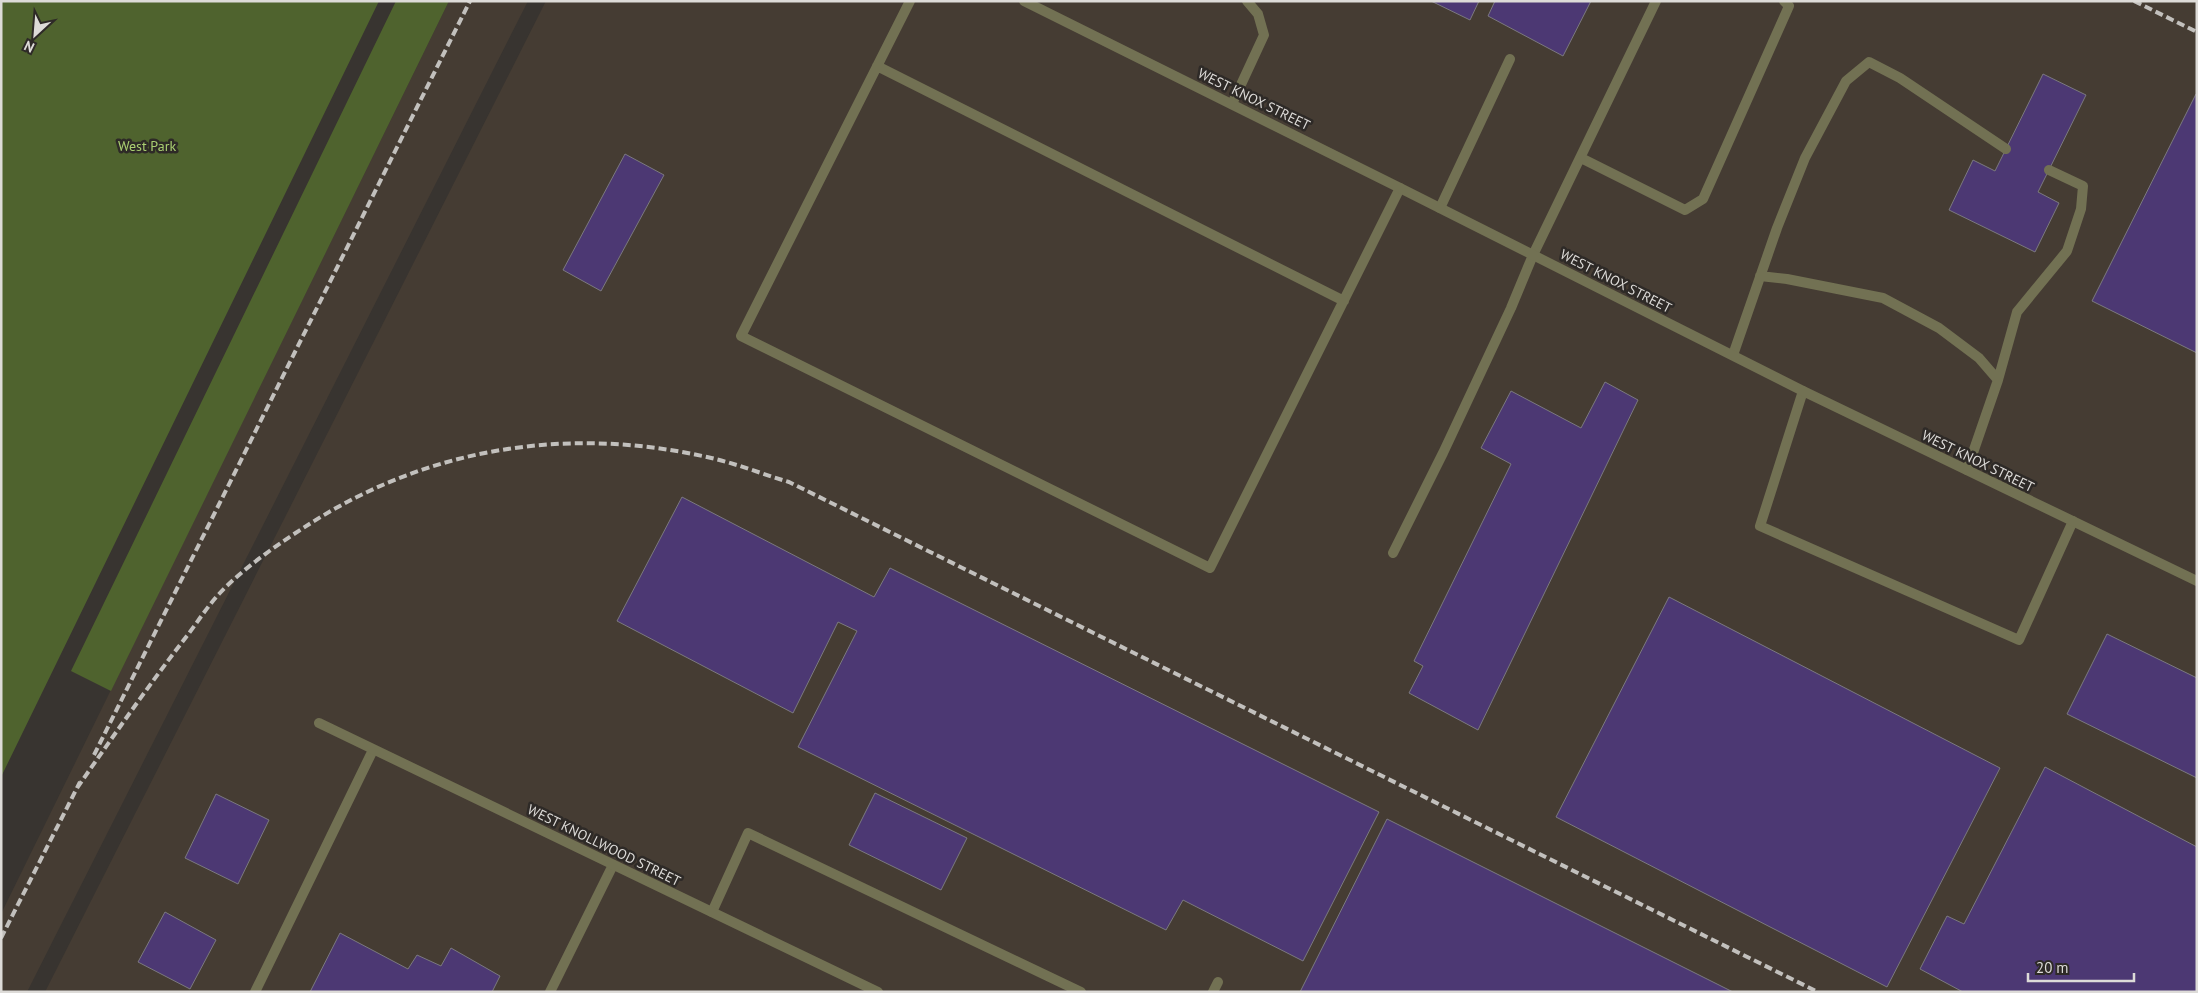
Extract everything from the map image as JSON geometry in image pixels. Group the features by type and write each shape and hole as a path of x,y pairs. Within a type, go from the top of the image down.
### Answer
{"street":[{"path":"910,1 741,336 1210,568 1400,188"},
{"path":"1232,104 1264,35 1258,14 1247,1"},
{"path":"1394,553 1511,308 1533,255 1656,1"},
{"path":"1581,158 1685,210 1703,199 1789,6 1784,1"},
{"name":"WEST KNOX STREET","path":"1028,2 1803,391 2197,581"},
{"path":"1440,208 1510,59"},
{"path":"1733,356 1760,276 1805,158 1846,81 1870,62 1900,78 2006,149"},
{"path":"877,66 1344,300"},
{"path":"1967,470 1998,380 2017,312 2067,251 2081,209 2083,186 2049,170"},
{"path":"1760,276 1883,298 1939,328 1979,358 1998,380"},
{"path":"1803,391 1760,526 2020,640 2073,521"},
{"name":"WEST KNOLLWOOD STREET","path":"319,723 878,992"},
{"path":"255,992 373,750"},
{"path":"712,912 748,833 1081,992"},
{"path":"550,992 613,865"}],"shaded area":[{"path":"449,1 528,1 27,992 1,992 1,914"},
{"path":"546,1 2197,1 2197,992 45,992"}],"green space":[{"name":"West Park","path":"1,1 379,1 1,777"},
{"path":"396,1 449,1 111,691 71,671"}],"building":[{"path":"1431,1 1479,1 1470,20"},
{"path":"1495,1 1591,1 1563,56 1488,16"},
{"path":"2043,74 2086,95 2038,192 2059,203 2035,252 1949,210 1973,160 1995,171"},
{"path":"2197,94 2197,353 2092,301"},
{"path":"625,154 664,175 601,291 563,270"},
{"path":"1605,382 1638,400 1478,730 1409,693 1423,666 1414,661 1511,464 1481,448 1511,391 1581,428"},
{"path":"682,497 874,597 890,568 1379,812 1303,961 1183,900 1166,930 798,747 857,631 838,622 793,713 617,621"},
{"path":"1669,597 2000,768 1887,987 1556,817"},
{"path":"2107,634 2197,678 2197,778 2067,714"},
{"path":"2045,767 2197,847 2197,992 1963,992 1920,969 1947,916 1964,924"},
{"path":"875,793 967,838 941,890 849,845"},
{"path":"216,794 269,820 238,884 185,858"},
{"path":"1387,819 1733,992 1300,992"},
{"path":"165,912 216,940 190,989 138,962"},
{"path":"340,933 408,969 417,955 441,966 451,948 500,976 492,992 310,992"}],"railway":[{"path":"94,755 470,1"},
{"path":"2134,1 2197,32"},
{"path":"77,788 156,677 219,594 251,565 311,523 357,497 404,476 452,461 502,450 552,444 603,444 655,448 717,459 789,482 1818,992"},
{"path":"1,938 80,782"}]}
